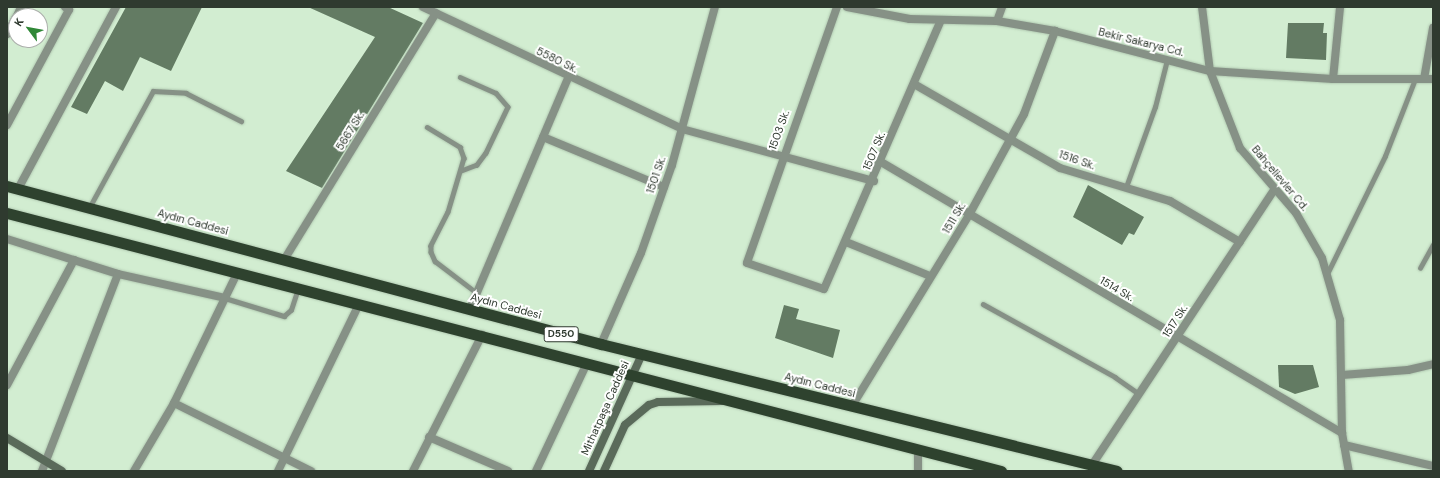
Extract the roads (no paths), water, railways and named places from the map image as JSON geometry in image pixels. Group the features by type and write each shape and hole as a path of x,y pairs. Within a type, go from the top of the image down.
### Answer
{"highway":[{"name":"Aydın Caddesi","path":"12,188 601,344 1117,471"},
{"name":"D550","path":"7,213 482,335 1000,471"}],"main road":[{"name":"Mithatpaşa Caddesi","path":"589,471 642,354"},
{"path":"604,471 625,425 649,405 658,402 736,401"},
{"path":"7,438 46,463 62,471"}],"street":[{"path":"12,188 116,7"},
{"name":"5580 Sk.","path":"423,7 568,78 682,129 874,181"},
{"name":"1501 Sk.","path":"601,344 664,187 682,129 715,7"},
{"name":"1503 Sk.","path":"824,289 747,263 782,156 837,7"},
{"name":"Bekir Sakarya Cd.","path":"846,7 910,19 997,21 1055,31 1210,71 1333,78 1433,79"},
{"path":"997,21 1002,7"},
{"name":"Bahçelievler Cd.","path":"1202,7 1210,71 1240,148 1296,213 1322,258 1340,320 1342,433 1349,471"},
{"path":"1333,78 1340,7"},
{"path":"7,125 67,9"},
{"name":"5667 Sk.","path":"284,260 436,13"},
{"name":"1507 Sk.","path":"824,289 874,181 941,20"},
{"path":"1424,79 1433,28"},
{"name":"1511 Sk.","path":"852,406 930,276 969,215 1024,114 1055,31"},
{"path":"470,309 568,78"},
{"name":"1516 Sk.","path":"914,84 1009,141 1060,168 1170,201 1240,242"},
{"path":"543,137 664,187"},
{"name":"1514 Sk.","path":"881,162 1342,433"},
{"name":"1517 Sk.","path":"1092,465 1275,189"},
{"path":"7,239 118,274 225,298"},
{"path":"846,242 930,276"},
{"path":"7,385 74,260"},
{"path":"134,471 174,403 237,273"},
{"path":"42,471 118,274"},
{"path":"278,471 286,458 358,304"},
{"path":"413,471 482,335"},
{"path":"536,471 587,363"},
{"path":"1342,375 1408,370 1433,364"},
{"path":"174,403 311,471"},
{"path":"429,437 508,471"},
{"path":"1344,445 1433,466"},
{"path":"918,449 918,471"},
{"path":"1342,471 1346,458"}],"lane":[{"path":"1126,187 1155,107 1167,60"},
{"path":"460,77 496,93 508,107 486,153 477,165 462,171"},
{"path":"1327,274 1385,156 1415,79"},
{"path":"89,208 153,91 186,93 241,121"},
{"path":"427,128 460,147 464,158 462,171 448,212 431,246 435,261 477,294"},
{"path":"1420,268 1433,244"},
{"path":"225,298 284,316 291,310 298,288"},
{"path":"983,304 1115,377 1139,394"}]}
